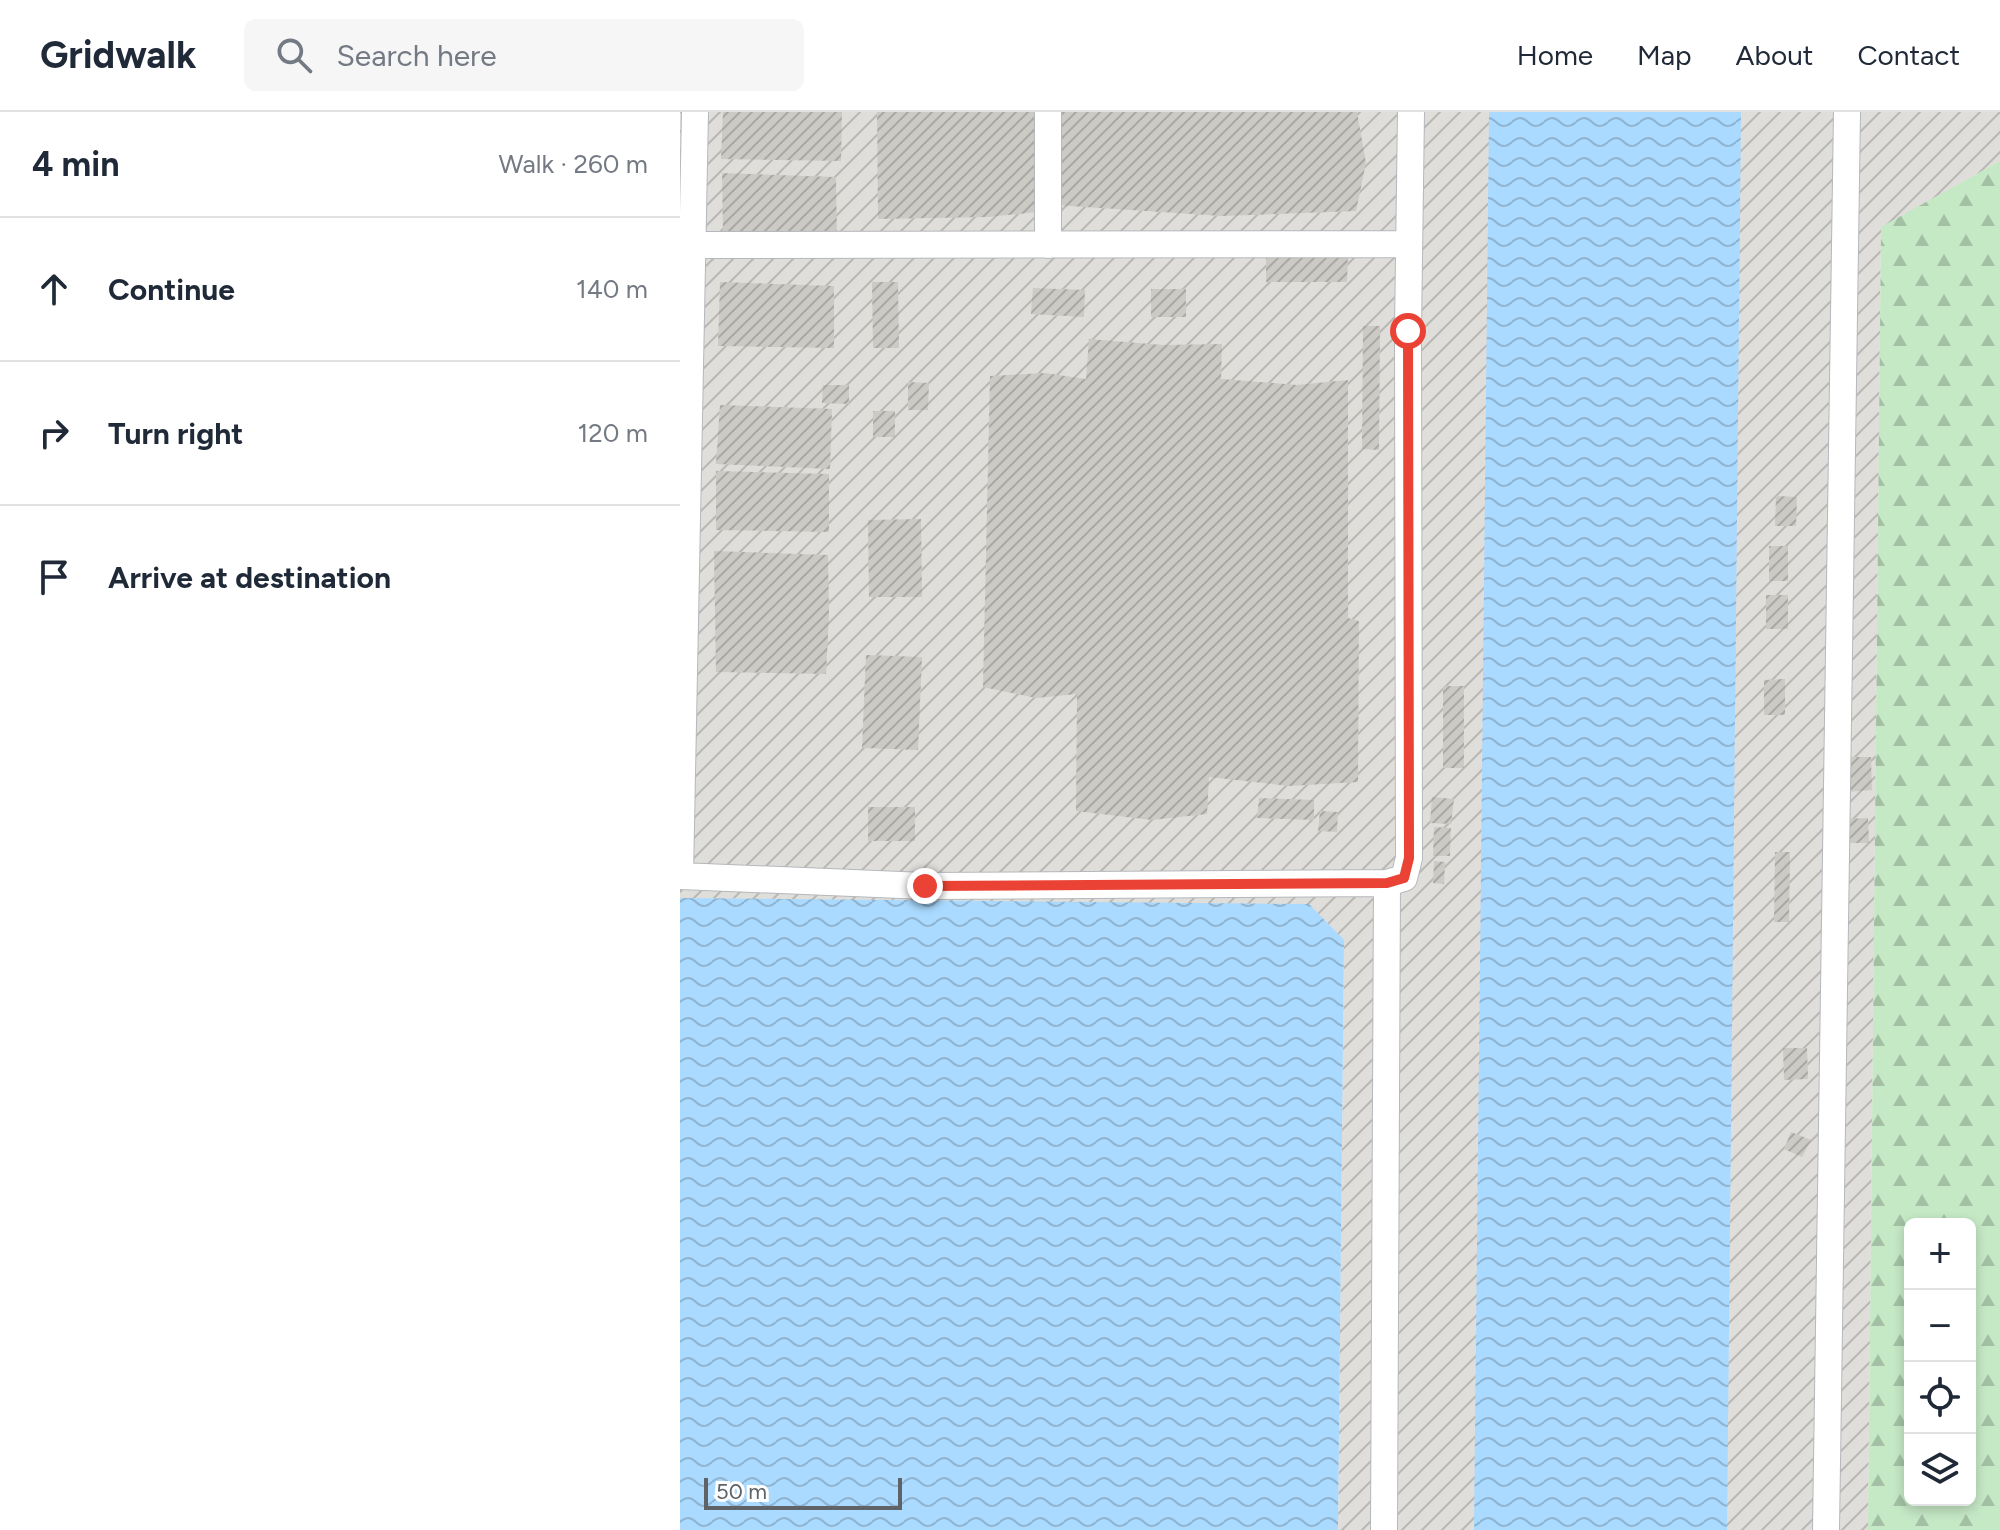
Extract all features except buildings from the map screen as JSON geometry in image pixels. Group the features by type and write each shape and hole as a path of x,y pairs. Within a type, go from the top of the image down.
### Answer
{"lane":[{"path":"695,112 686,245 680,876 925,886 1387,883 1404,878 1409,858 1411,112"},
{"path":"1048,112 1048,245"},
{"path":"1826,1530 1847,112"},
{"path":"686,245 1409,244"},
{"path":"1384,1530 1387,883"}],"shaded area":[{"path":"680,112 2000,112 2000,161 1881,228 1868,1530 1338,1530 1344,941 1309,905 680,898"}],"green space":[{"path":"2000,161 2000,1530 1868,1530 1881,227"}],"water":[{"path":"1489,112 1741,112 1727,1530 1474,1530"},
{"path":"680,898 1309,904 1344,940 1338,1530 680,1530"}],"route":[{"path":"925,886 1387,883 1404,878 1409,858 1408,331"}]}
